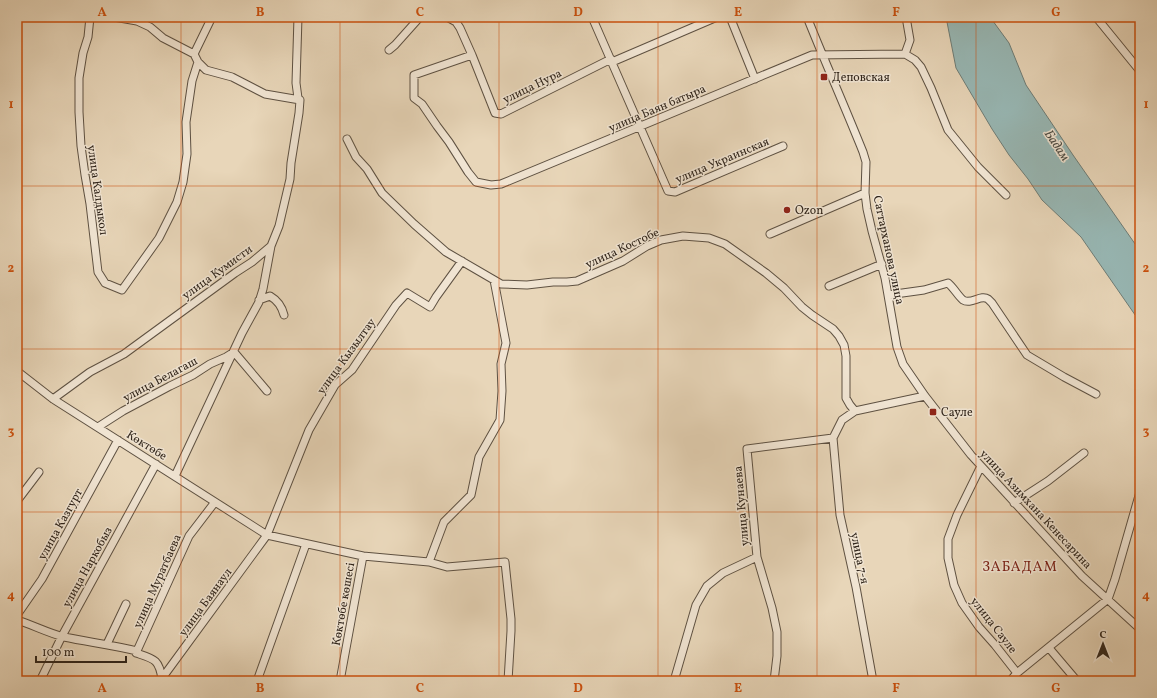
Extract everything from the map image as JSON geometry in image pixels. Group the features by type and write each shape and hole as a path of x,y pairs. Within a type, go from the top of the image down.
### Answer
{"street":[{"name":"улица Калдыкол","path":"90,17 88,37 83,53 80,78 79,112 83,160 98,272 105,283 122,290 160,238 177,202 183,182 187,154 186,122 192,81 198,62"},
{"path":"114,17 137,20 150,27 164,38 194,54 198,62 206,70 232,77 265,94 300,100"},
{"path":"194,54 212,17"},
{"path":"298,17 296,84 298,98 300,100"},
{"path":"389,50 420,17"},
{"name":"улица Нура","path":"447,17 456,22 460,28 495,113 498,114 501,114 611,61 717,17"},
{"path":"592,17 640,128"},
{"path":"730,17 756,79"},
{"name":"Саттарханова улица","path":"807,17 863,152 866,162 865,193 867,209 882,264 899,356 924,396"},
{"path":"906,17 910,40 905,54 915,60 920,67 931,88 948,130 978,167 1006,195"},
{"path":"1096,17 1140,71"},
{"name":"улица Баян батыра","path":"472,54 414,75 414,98 422,104 476,182 491,185 501,184 640,128 812,55 905,54"},
{"name":"улица Кумисти","path":"53,398 90,372 124,354 252,262 271,246 279,226 290,179 300,100"},
{"name":"улица Украинская","path":"640,128 668,191 675,192 783,146"},
{"name":"улица Костобе","path":"347,139 356,157 367,169 382,193 414,224 446,252 501,284 577,281 624,261 647,246 661,240 683,236 709,238 725,244 766,273 784,288 802,307 833,329 839,336 844,345 846,356 846,398 855,411"},
{"path":"770,234 865,193"},
{"path":"175,476 242,333 260,300 271,246"},
{"name":"улица Кызылтау","path":"267,535 309,430 336,385 352,370 396,305 407,293 430,307 462,261"},
{"path":"829,286 882,264"},
{"path":"429,562 444,522 471,495 479,457 500,420 502,391 501,364 506,343 494,280"},
{"path":"888,295 924,290 948,283 963,300 975,301 987,298 992,303 1027,355 1096,394"},
{"path":"260,300 270,296 276,299 284,314"},
{"path":"234,352 267,391"},
{"name":"улица Белагаш","path":"98,427 123,411 234,352"},
{"name":"Көктөбе","path":"17,370 53,398 267,535"},
{"path":"833,438 842,420 855,411 924,396"},
{"name":"улица Азимхана Кенесарина","path":"924,396 971,455 1014,503 1082,576 1140,629"},
{"name":"улица Кунаева","path":"774,681 777,656 777,632 772,608 757,557 747,449 833,438"},
{"name":"улица 7-я","path":"833,438 840,515 856,587 873,681"},
{"name":"улица Казгурт","path":"17,615 42,579 118,440"},
{"path":"1014,503 1048,481 1084,453"},
{"name":"улица Наркобыз","path":"40,681 62,636 156,464"},
{"name":"улица Сауле","path":"981,466 957,515 948,539 948,558 954,585 962,603 979,627 1017,673"},
{"path":"17,501 39,472"},
{"path":"1010,681 1017,673 1108,599 1140,492"},
{"name":"улица Муратбаева","path":"136,653 189,536 215,502"},
{"name":"Көктөбе көшесі","path":"267,535 363,556 340,681"},
{"name":"улица Баянаул","path":"161,680 267,535"},
{"path":"256,681 306,544"},
{"path":"363,556 429,562 446,567 505,562 511,619 508,681"},
{"path":"674,681 696,605 707,586 723,573 757,557"},
{"path":"107,644 126,604"},
{"path":"17,620 62,636 137,651 136,653 152,658 160,667 161,680"},
{"path":"1049,648 1077,681"}],"water":[{"name":"Бадам","path":"946,17 990,17 1009,43 1026,85 1140,251 1140,322 1081,237 1042,200 992,129 956,68"}],"place":[{"name":"Деповская","path":"824,77"},
{"name":"Ozon","path":"787,210"},
{"name":"Сауле","path":"933,412"}],"district":[{"name":"ЗАБАДАМ","path":"1020,566"}]}
